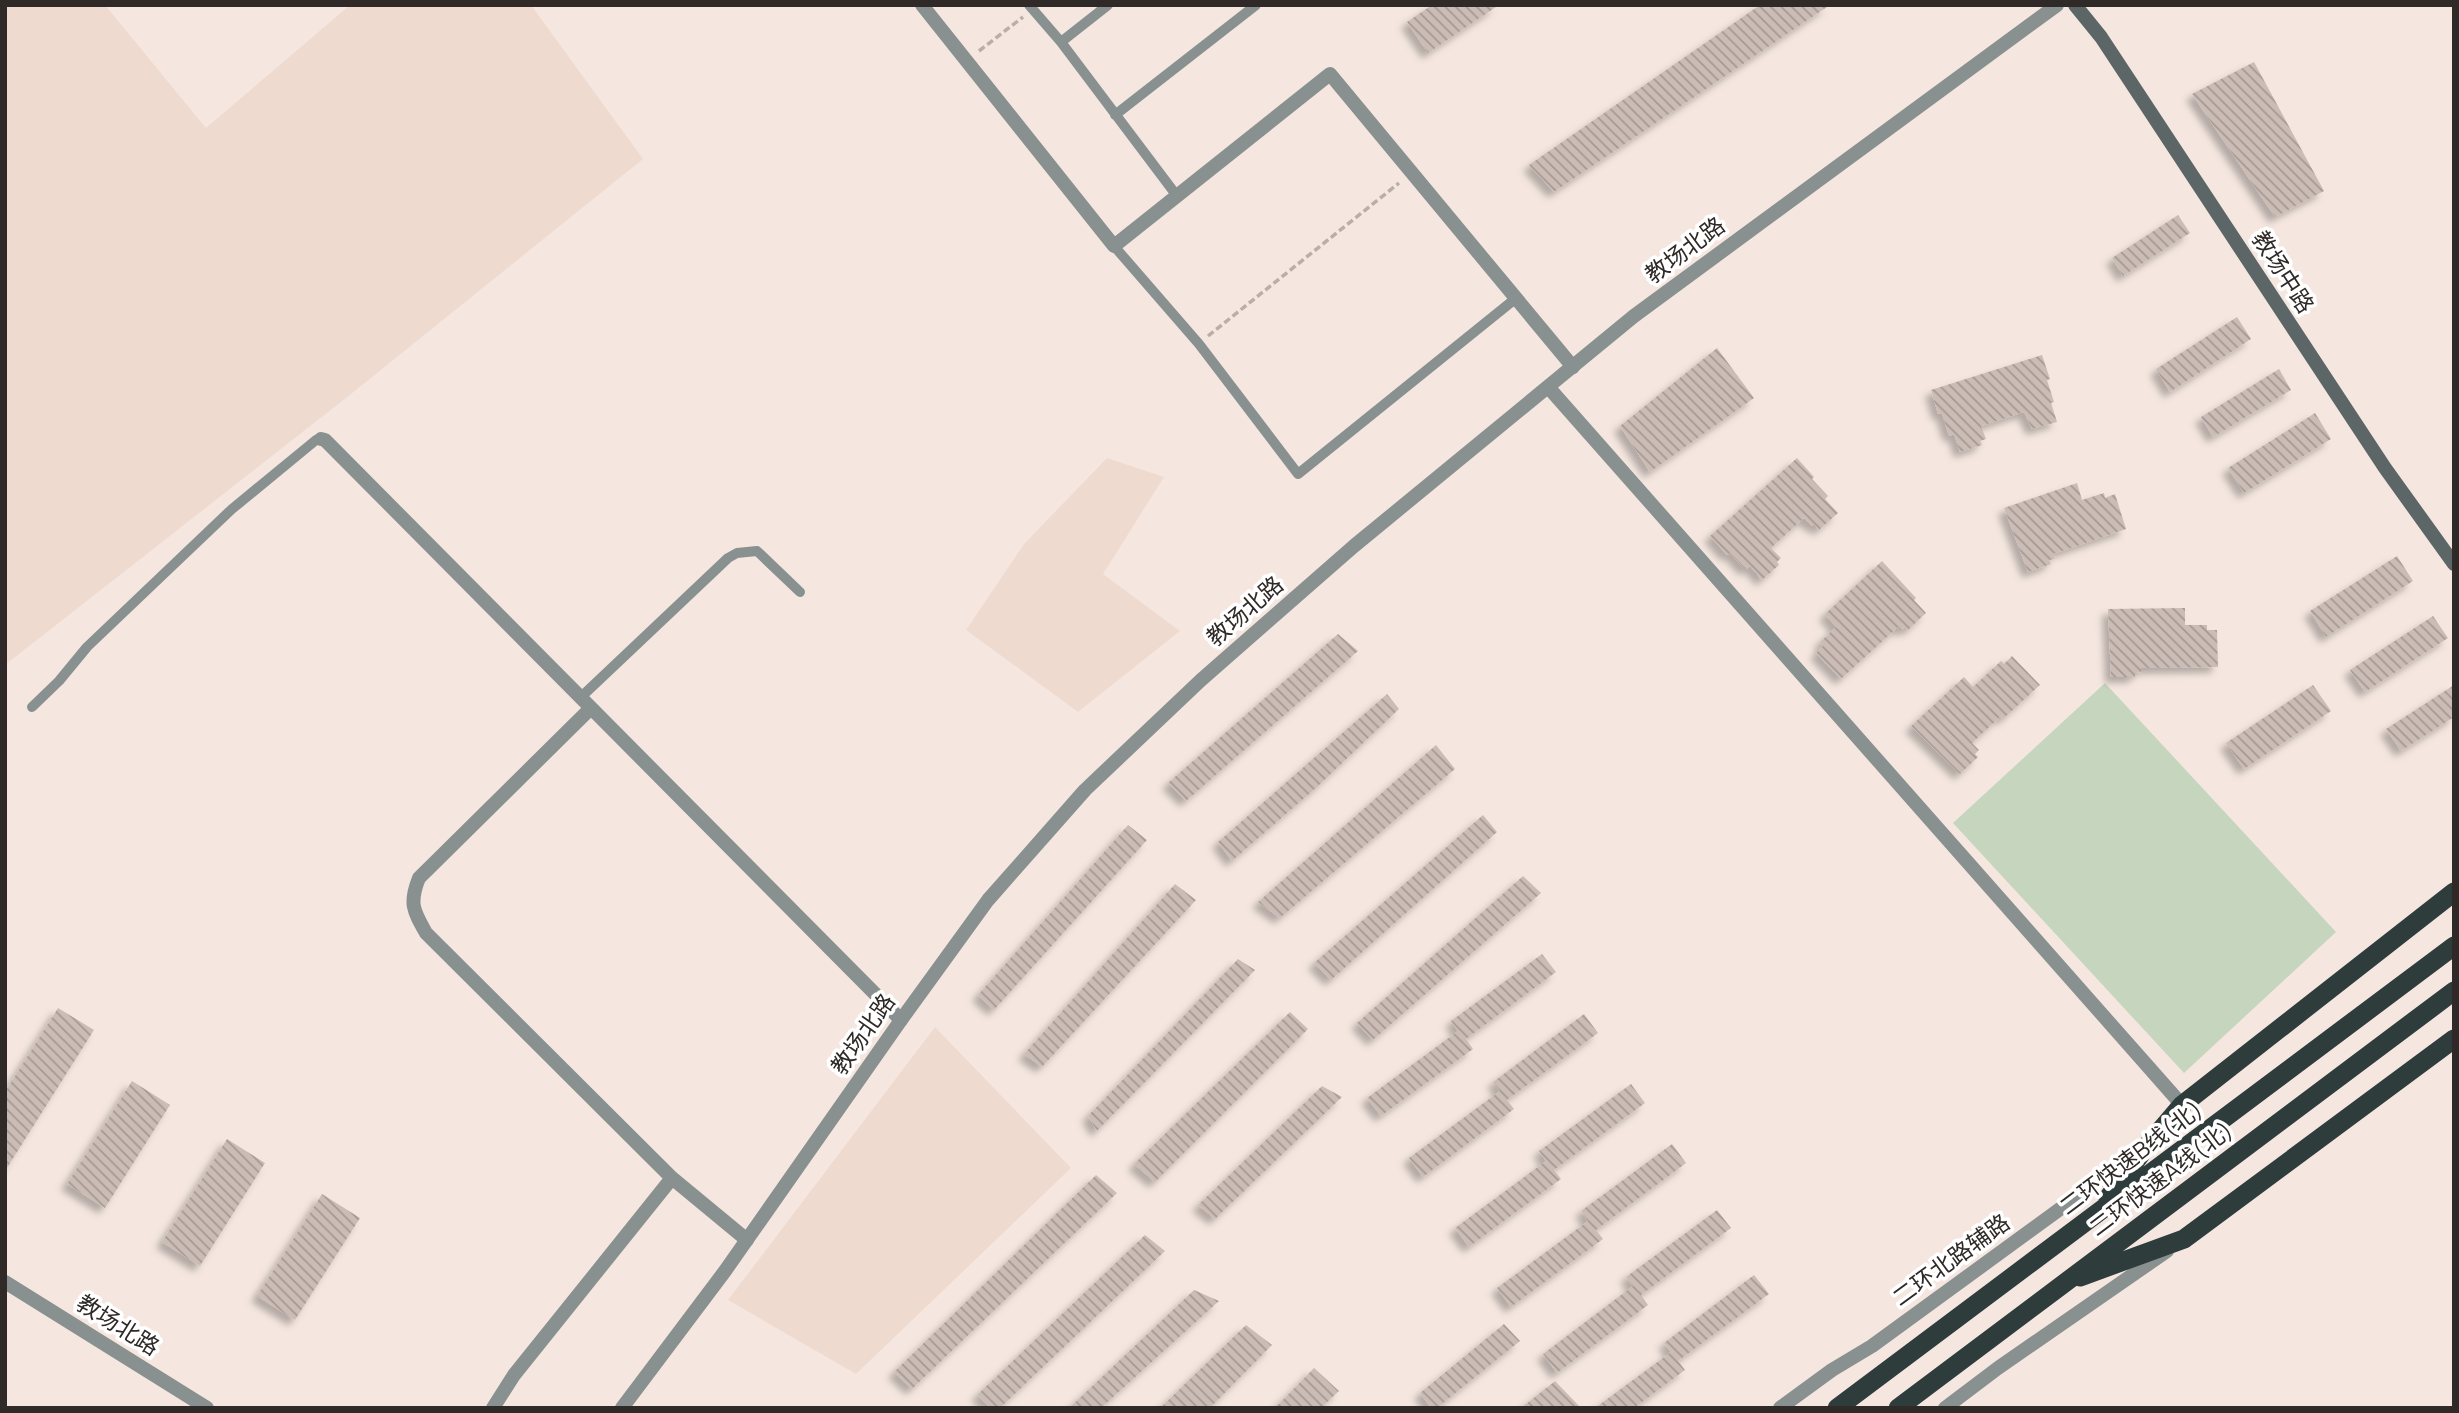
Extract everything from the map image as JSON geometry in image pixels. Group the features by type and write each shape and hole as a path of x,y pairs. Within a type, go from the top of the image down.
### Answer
{"highway":[{"path":"2094,1216 2182,1105 2454,892"},
{"name":"二环快速B线(北)","path":"1837,1408 2454,946"},
{"name":"二环快速A线(北)","path":"1898,1408 2454,992"},
{"path":"2060,1285 2184,1239 2454,1038"}],"main road":[{"name":"教场中路","path":"2075,5 2101,37 2385,468 2454,564"}],"street":[{"path":"922,5 1114,246 1330,74 1573,368"},
{"name":"教场北路","path":"622,1408 747,1240 988,900 1085,790 1201,680 1344,555 1634,316 2057,5"},
{"path":"1549,388 2182,1105"},
{"path":"321,439 325,440 901,1020"},
{"path":"586,703 419,878 411,897 416,916 426,933 673,1178 747,1240"},
{"name":"二环北路辅路","path":"1780,1408 1832,1370 1883,1338 2147,1146"},
{"path":"494,1408 514,1375 673,1178"},
{"path":"1945,1408 2184,1239"},
{"name":"教场北路","path":"5,1282 207,1408"}],"lane":[{"path":"1061,42 1108,5"},
{"path":"1115,115 1256,5"},
{"path":"1031,7 1061,42 1177,195"},
{"path":"1114,246 1199,344 1297,474 1515,299"},
{"path":"32,707 60,681 87,647 232,509 316,440 321,439"},
{"path":"586,703 728,558 737,552 757,551 800,592"}],"path":[{"path":"966,61 1031,7"},
{"path":"1199,344 1411,174"}],"shaded area":[{"path":"5,5 105,5 206,128 350,5 531,5 643,159 346,398 5,665"},
{"path":"1107,458 1164,477 1103,574 1180,631 1078,712 966,630 1024,544"},
{"path":"935,1027 1071,1168 856,1374 728,1300"}],"green space":[{"path":"2105,683 2336,932 2184,1073 1953,823"}],"building":[{"path":"1432,5 1499,5 1428,53 1407,22"},
{"path":"1760,5 1830,5 1554,192 1529,165"},
{"path":"2254,62 2324,191 2275,217 2192,94"},
{"path":"2178,215 2190,233 2123,276 2112,258"},
{"path":"2237,317 2251,339 2170,392 2156,369"},
{"path":"1717,348 1754,398 1650,472 1620,426"},
{"path":"2042,355 2050,379 2047,380 2057,422 2032,429 2024,412 1981,426 1986,439 1980,441 1982,445 1960,452 1954,434 1949,436 1942,413 1938,414 1931,390"},
{"path":"2279,369 2291,390 2213,437 2201,417"},
{"path":"2315,413 2331,439 2244,493 2228,468"},
{"path":"1797,458 1814,477 1812,479 1828,496 1825,499 1838,513 1819,530 1804,518 1771,548 1781,558 1777,562 1779,565 1762,580 1750,566 1746,570 1730,553 1727,555 1710,536"},
{"path":"2077,483 2082,500 2104,493 2105,498 2115,494 2126,529 2053,554 2055,559 2049,560 2051,564 2028,572 2004,508"},
{"path":"2397,556 2413,581 2326,637 2310,611"},
{"path":"1882,561 1926,613 1908,630 1905,627 1901,631 1898,627 1841,679 1816,653 1823,646 1820,642 1836,627 1825,614"},
{"path":"2185,608 2185,625 2207,625 2207,630 2217,630 2218,667 2141,668 2141,672 2135,673 2135,677 2111,677 2108,609"},
{"path":"2433,616 2448,638 2365,692 2350,670"},
{"path":"1338,634 1358,651 1186,801 1168,783"},
{"path":"2012,656 2040,685 1972,743 1979,750 1975,754 1978,757 1960,774 1911,726 1964,677 1973,687 2001,661 2004,664"},
{"path":"2313,685 2331,711 2244,769 2226,743"},
{"path":"2454,685 2454,717 2401,751 2386,729"},
{"path":"1387,694 1399,709 1317,787 1232,861 1218,842"},
{"path":"1436,745 1455,769 1280,918 1258,902"},
{"path":"1483,815 1497,832 1331,980 1314,963"},
{"path":"1128,825 1147,840 994,1010 978,995"},
{"path":"1523,876 1541,893 1373,1040 1357,1023"},
{"path":"1175,884 1196,900 1042,1067 1024,1054"},
{"path":"1542,954 1556,972 1466,1039 1473,1049 1381,1116 1367,1098 1458,1031 1451,1021"},
{"path":"1238,959 1255,970 1097,1131 1088,1116"},
{"path":"58,1008 94,1030 5,1171 5,1092"},
{"path":"1290,1012 1308,1029 1155,1182 1134,1164"},
{"path":"1584,1014 1598,1033 1507,1100 1514,1109 1423,1177 1409,1158 1500,1091 1493,1082"},
{"path":"132,1081 170,1105 105,1208 67,1184"},
{"path":"1631,1084 1645,1103 1554,1170 1561,1179 1469,1247 1455,1228 1546,1161 1539,1151"},
{"path":"1322,1086 1342,1097 1215,1219 1198,1205"},
{"path":"227,1139 265,1163 200,1266 162,1242"},
{"path":"1672,1144 1686,1163 1596,1230 1603,1239 1511,1307 1497,1288 1588,1221 1581,1211"},
{"path":"1096,1175 1117,1193 912,1389 894,1372"},
{"path":"322,1194 360,1218 295,1320 257,1296"},
{"path":"1717,1210 1731,1228 1641,1295 1648,1305 1557,1373 1543,1354 1633,1286 1626,1277"},
{"path":"1145,1235 1165,1251 1000,1408 991,1408 977,1395"},
{"path":"1754,1275 1769,1294 1678,1361 1685,1370 1634,1408 1595,1408 1671,1352 1664,1343"},
{"path":"1194,1290 1219,1301 1101,1408 1069,1408"},
{"path":"1504,1324 1520,1341 1437,1408 1431,1408 1420,1393"},
{"path":"1246,1325 1272,1345 1210,1408 1160,1408"},
{"path":"1314,1368 1339,1391 1321,1408 1275,1408"},
{"path":"1555,1381 1581,1408 1521,1408"}]}
